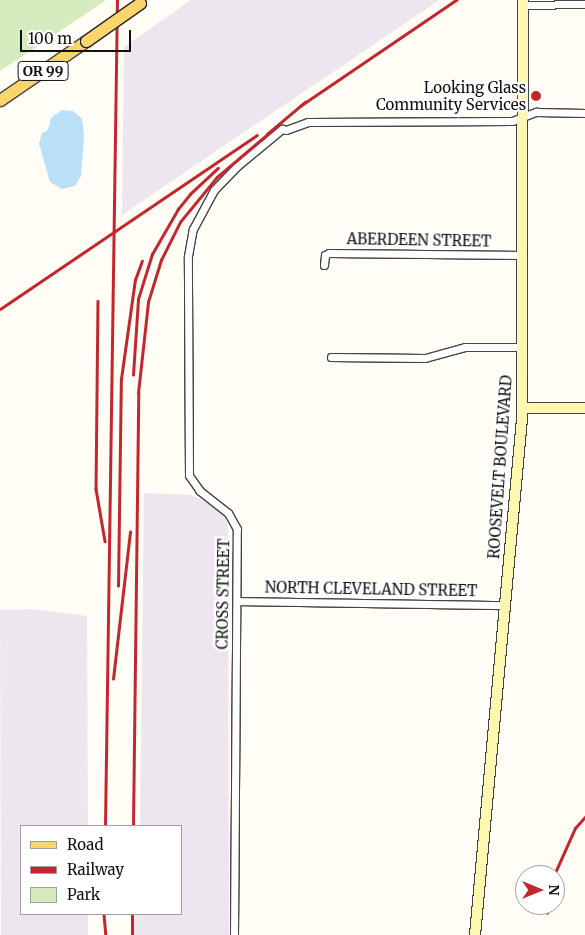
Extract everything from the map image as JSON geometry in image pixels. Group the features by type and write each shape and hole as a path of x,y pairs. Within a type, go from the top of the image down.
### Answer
{"main road":[{"name":"OR 99","path":"0,100 142,2"},
{"name":"ROOSEVELT BOULEVARD","path":"475,935 522,408 523,2"},
{"path":"522,408 585,408"}],"street":[{"path":"523,2 585,4"},
{"path":"524,116 536,112 585,113"},
{"name":"CROSS STREET","path":"234,935 237,529 228,513 200,491 189,475 188,256 193,229 214,190 236,167 282,129 286,130 308,122 512,121 524,116"},
{"name":"ABERDEEN STREET","path":"324,265 325,256 329,253 523,255"},
{"path":"331,358 425,358 465,346 522,347"},
{"name":"NORTH CLEVELAND STREET","path":"237,601 505,605"}],"shaded area":[{"path":"191,0 438,1 122,215 124,47"},
{"path":"144,493 191,495 216,508 225,518 228,526 229,935 133,935 135,915 182,915 182,825 140,825"},
{"path":"33,609 87,616 88,825 20,825 20,915 88,915 88,935 1,935 0,610"}],"green space":[{"path":"0,0 105,0 105,1 0,71"}],"water":[{"path":"62,110 73,111 82,119 84,135 81,176 75,186 62,189 50,182 39,144 42,133 48,130 51,118"}],"railway":[{"path":"105,825 117,0"},
{"path":"300,106 456,0"},
{"path":"267,134 305,102"},
{"path":"133,825 138,393 148,302 161,260 180,222 217,177 271,131"},
{"path":"0,309 257,135"},
{"path":"133,375 138,299 152,254 178,209 190,194 218,168"},
{"path":"118,586 121,379 135,280 142,261"},
{"path":"98,301 96,489 105,541"},
{"path":"113,679 130,532"},
{"path":"558,865 575,828 585,817"},
{"path":"104,915 106,935"},
{"path":"132,915 132,935"}],"place":[{"name":"Looking Glass Community Services","path":"536,96"}]}
